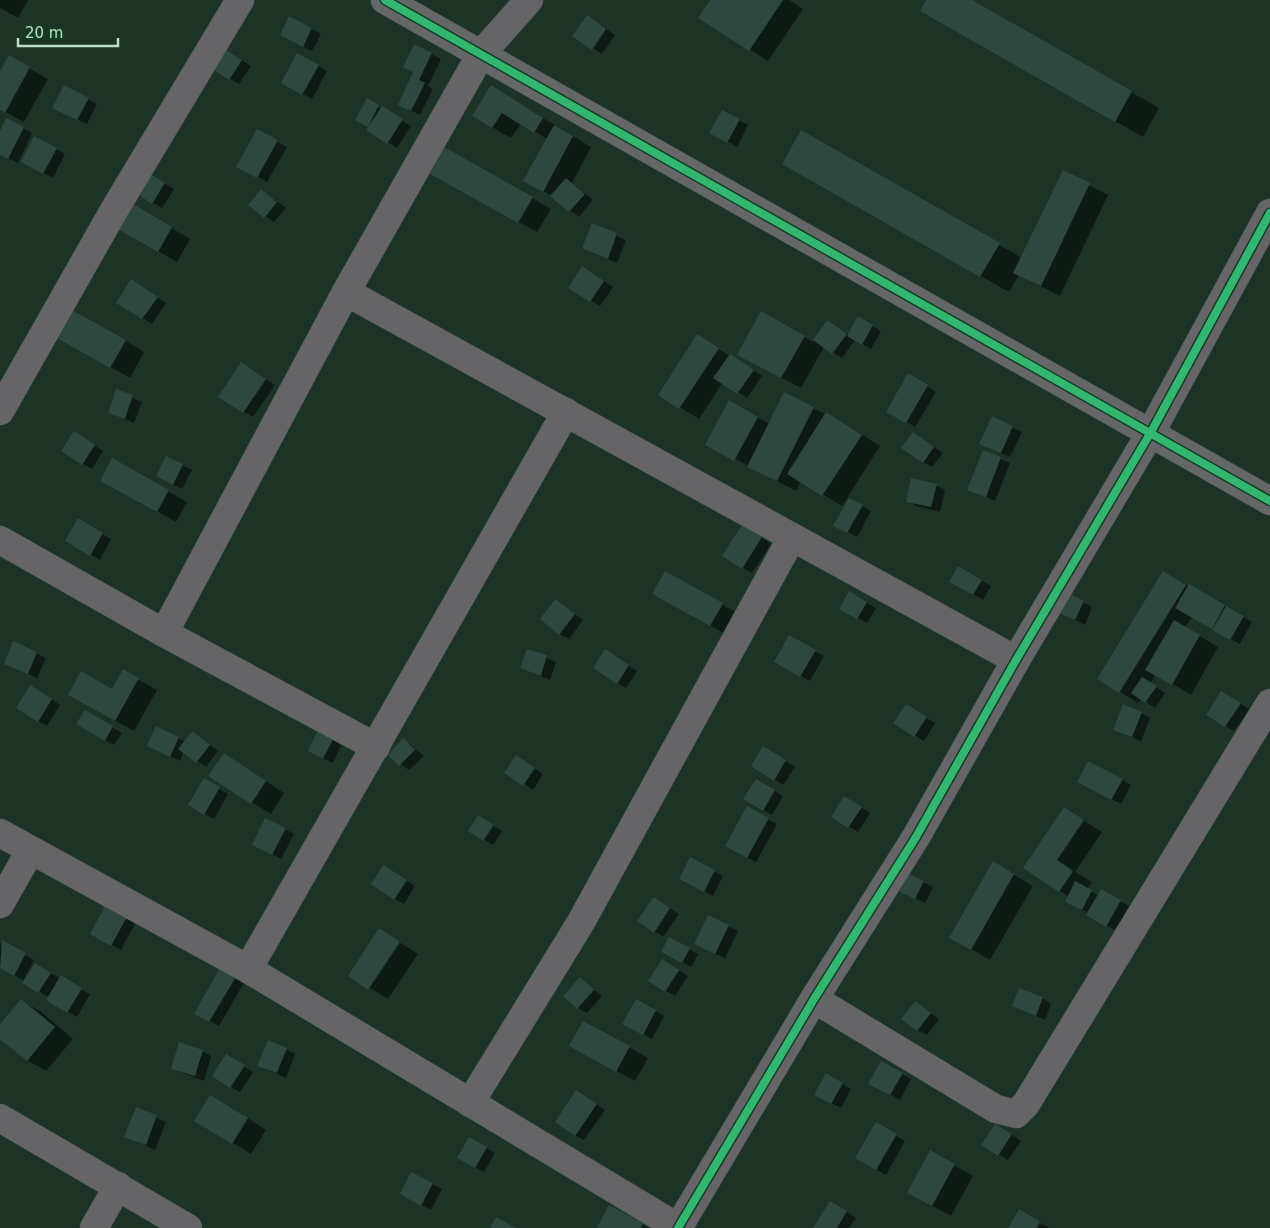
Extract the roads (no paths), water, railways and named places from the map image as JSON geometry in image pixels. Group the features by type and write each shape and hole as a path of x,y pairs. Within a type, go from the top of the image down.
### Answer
{"street":[{"path":"0,411 113,212 240,0"},
{"path":"385,0 1270,500"},
{"path":"164,633 346,292 481,54 529,0"},
{"path":"0,833 248,969 678,1228 814,999 916,838 1016,660 1151,432 1270,212"},
{"path":"346,292 1016,660"},
{"path":"248,969 566,412"},
{"path":"470,1103 581,922 792,537"},
{"path":"0,540 164,633 376,747"},
{"path":"814,999 996,1109 1016,1114 1026,1104 1270,703"},
{"path":"0,904 30,851"},
{"path":"0,1118 188,1228"},
{"path":"94,1228 118,1186"}]}
